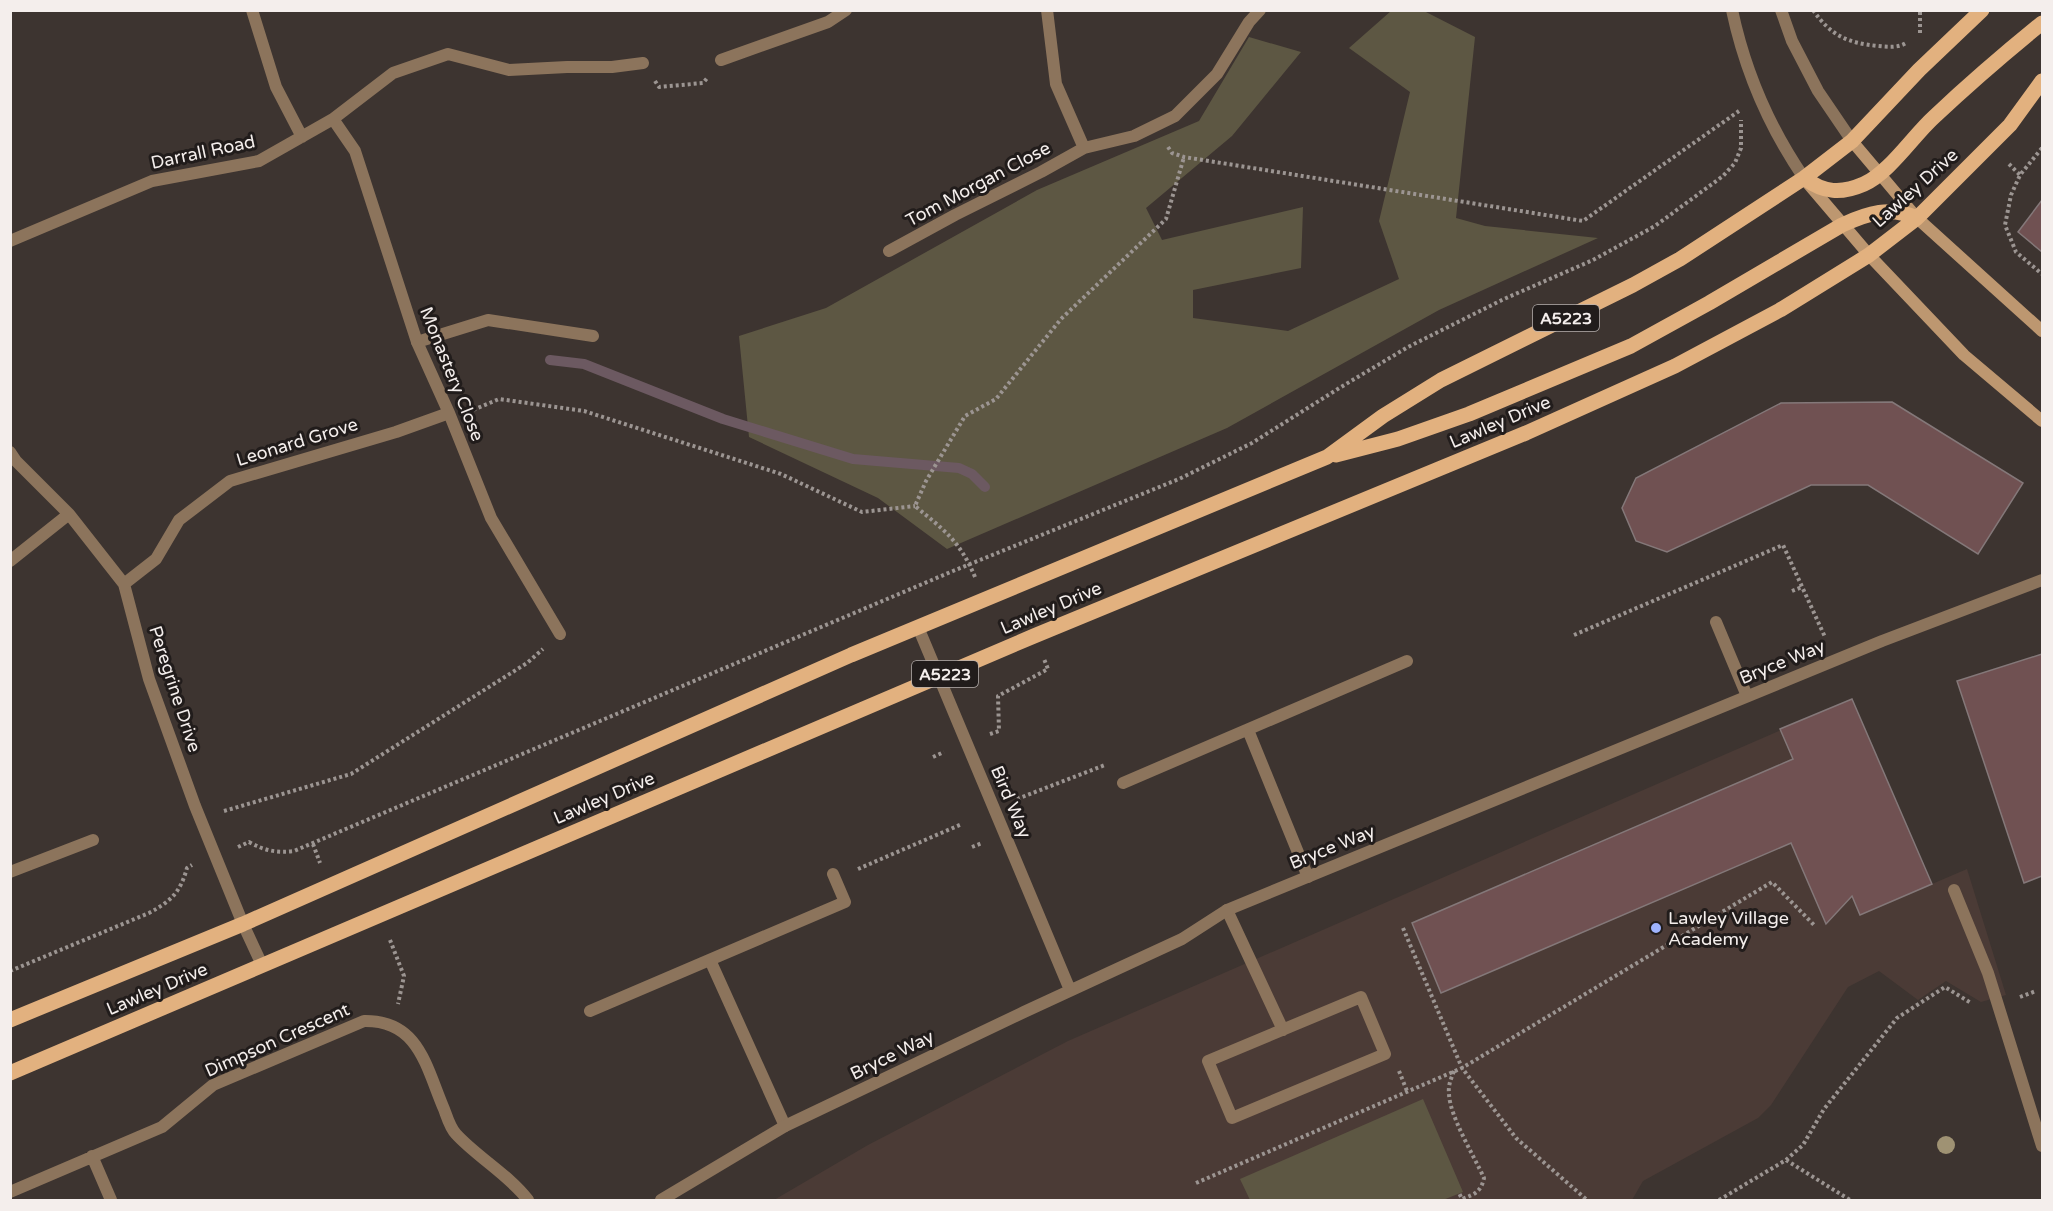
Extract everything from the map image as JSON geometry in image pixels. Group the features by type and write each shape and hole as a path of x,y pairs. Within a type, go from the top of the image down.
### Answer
{"main road":[{"name":"Lawley Drive","path":"10,1020 243,924 840,660 1327,457 1383,416 1441,380 1633,285 1680,259 1804,178 1852,141 1919,70 1982,10"},
{"path":"1804,178 1816,188 1833,191 1866,183 1880,174 1932,118 2043,23"},
{"name":"Lawley Drive","path":"10,1073 939,676 1526,433 1675,366 1780,310 1869,255 1917,218 2010,125 2043,81"},
{"path":"1852,141 1917,218 2043,331"},
{"path":"1804,178 1869,255 1964,355 2043,421"},
{"path":"1327,457 1398,439 1469,414 1631,346 1842,225 1875,212 1905,213 1917,218"}],"street":[{"path":"252,10 276,87 302,137"},
{"path":"721,60 828,22 846,10"},
{"path":"1047,10 1056,84 1084,148"},
{"name":"Tom Morgan Close","path":"889,251 1084,148 1134,136 1175,116 1217,74 1249,22 1260,10"},
{"path":"1732,10 1739,41 1754,84 1785,151 1804,178"},
{"path":"1781,10 1792,41 1818,91 1852,141"},
{"name":"Darrall Road","path":"10,241 152,181 259,161 333,119 393,73 448,54 509,70 567,67 612,68 643,63"},
{"name":"Monastery Close","path":"333,119 355,151 417,342 491,518 560,634"},
{"path":"417,342 488,320 593,336"},
{"name":"Leonard Grove","path":"124,584 156,559 179,520 230,481 450,416"},
{"name":"Peregrine Drive","path":"10,452 47,494 69,514 124,584 149,679 201,820 262,965"},
{"path":"10,561 69,514"},
{"name":"Bryce Way","path":"661,1200 785,1126 1182,939 1227,910 1900,633 2043,580"},
{"path":"1716,622 1747,696"},
{"name":"Bird Way","path":"918,627 1070,990"},
{"path":"1123,783 1407,662"},
{"path":"1248,730 1308,877"},
{"path":"10,872 93,840"},
{"path":"590,1011 845,902 834,876"},
{"path":"1954,890 1988,974 2043,1146"},
{"path":"1227,910 1283,1029"},
{"path":"710,960 785,1126"},
{"path":"1361,997 1385,1054 1232,1118 1208,1060 1283,1029 1361,997"},
{"name":"Dimpson Crescent","path":"10,1192 162,1127 213,1085 363,1021 394,1026"},
{"path":"394,1026 409,1036 418,1049 454,1132 528,1200"},
{"path":"92,1156 111,1200"}],"path":[{"path":"1813,10 1824,25 1842,38 1863,45 1902,46 1920,33 1920,10"},
{"path":"643,63 659,87 703,83 721,60"},
{"path":"249,842 261,849 279,853 294,851 970,564 1179,479 1252,443 1408,347 1504,299 1593,260 1655,226 1724,176 1735,164 1741,148 1742,130 1736,103"},
{"path":"1152,128 1172,153 1184,157 1583,221 1739,111"},
{"path":"2043,148 2020,175 2011,195 2006,225 2016,252 2043,274"},
{"path":"915,506 926,481 964,416 996,399 1061,319 1166,219 1184,157"},
{"path":"450,416 499,399 584,411 781,474 862,512 915,506 952,537 970,564"},
{"path":"1574,635 1783,545 1825,638"},
{"path":"1792,591 1802,586"},
{"path":"201,820 234,807 351,774 527,663 560,634"},
{"path":"999,731 998,696 1048,669"},
{"path":"1017,799 1115,761 1123,783"},
{"path":"834,876 962,824"},
{"path":"10,971 149,913 165,904 183,882 187,868"},
{"path":"1196,1183 1462,1068 1772,882 1814,924"},
{"path":"1403,927 1462,1068 1516,1138 1587,1200"},
{"path":"394,1026 404,976 398,961"},
{"path":"1719,1200 1786,1160 1803,1144 1824,1109 1897,1018 1945,987 1980,1008"},
{"path":"2012,999 2036,991"},
{"path":"1454,1071 1449,1083 1449,1096 1458,1123 1484,1178 1482,1187 1474,1194 1462,1199 1460,1193"},
{"path":"1786,1160 1850,1200"}],"shaded area":[{"path":"1391,11 1424,11 1475,37 1456,218 1485,226 1598,238 1439,310 1227,428 947,549 878,498 749,437 739,336 826,308 1037,190 1199,121 1249,37 1301,52 1232,136 1146,208 1162,240 1303,207 1301,268 1193,290 1193,318 1288,331 1399,279 1379,221 1410,92 1349,48"},
{"name":"Lawley Village Academy","path":"1852,699 1932,884 1967,869 2006,995 1981,1002 1946,981 1918,1000 1879,971 1848,987 1771,1105 1758,1118 1643,1181 1632,1200 774,1200 868,1145 1068,1041"},
{"path":"1423,1099 1463,1192 1443,1200 1250,1200 1240,1179"}],"building":[{"path":"2042,200 2042,252 2018,232"},
{"path":"1892,402 2023,483 1978,554 1868,485 1811,485 1667,552 1636,541 1622,508 1636,478 1781,403"},
{"path":"2042,654 2042,876 2024,883 1957,681"},
{"path":"1852,699 1932,884 1860,915 1852,896 1826,924 1791,843 1441,993 1412,923 1793,759 1780,729"}],"waterway":[{"path":"550,360 584,364 723,419 853,459 959,468 972,474 985,487"}],"place":[{"name":"Lawley Village Academy","path":"1656,928"}]}
